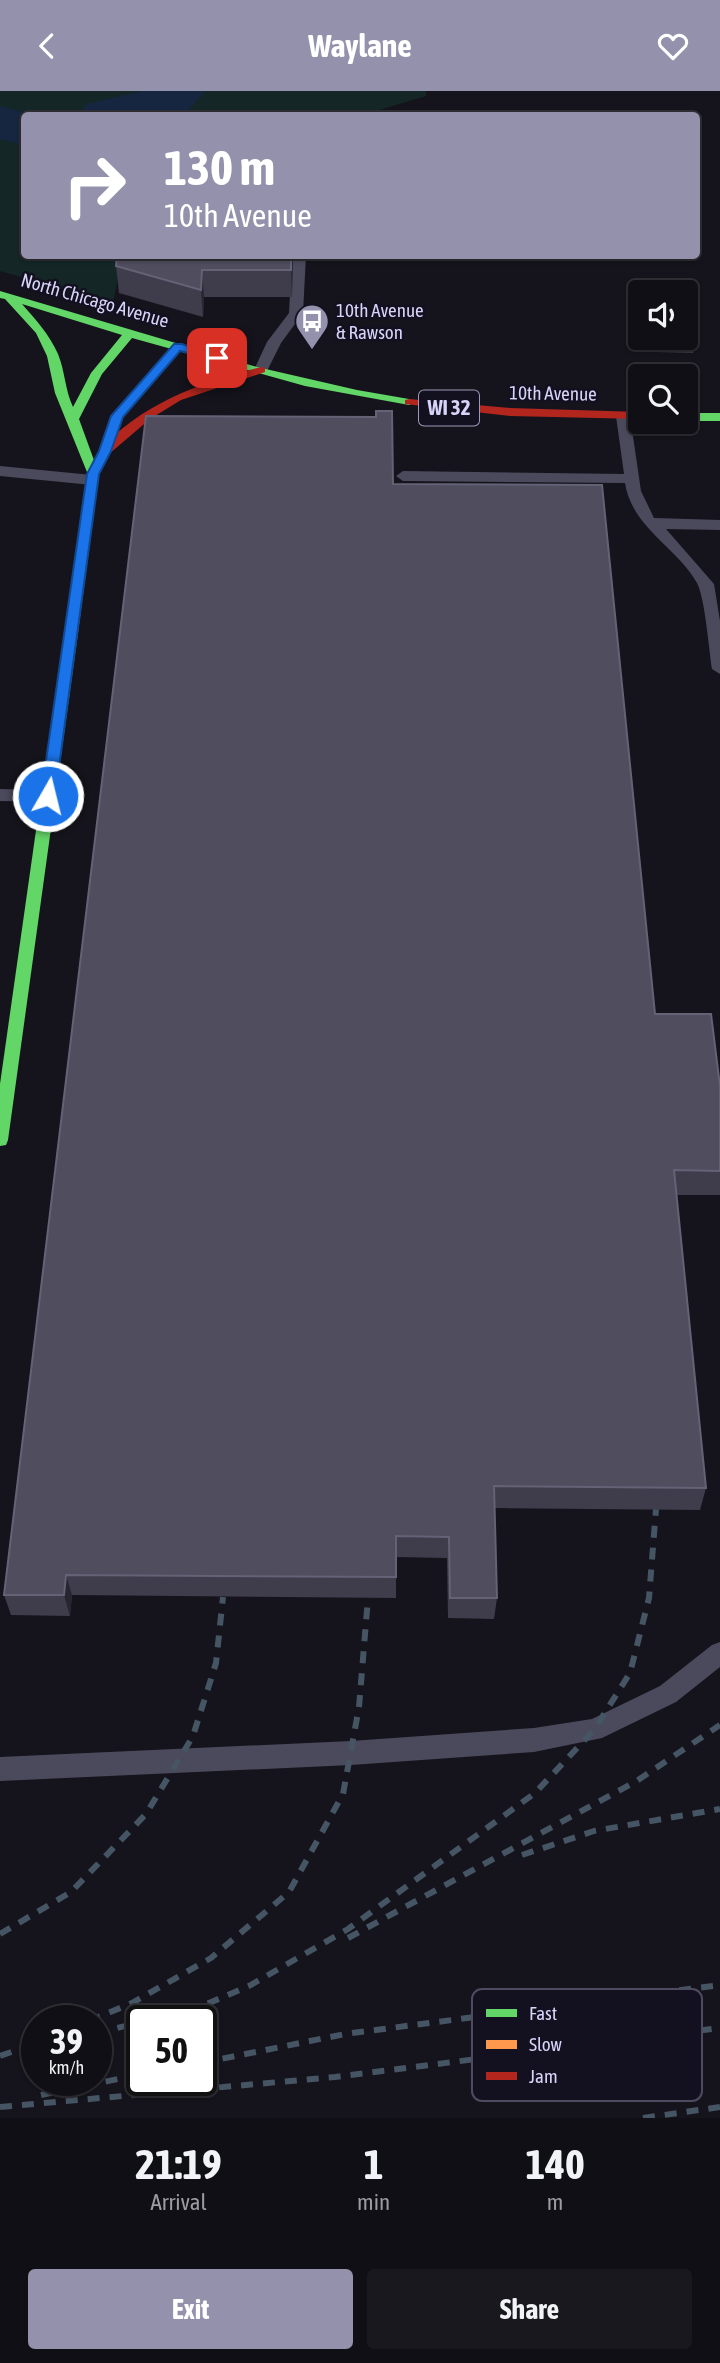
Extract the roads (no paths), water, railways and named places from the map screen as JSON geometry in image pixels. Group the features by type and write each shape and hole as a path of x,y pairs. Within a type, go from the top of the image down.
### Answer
{"main road":[{"path":"4,295 41,332 53,356 61,393 73,419 92,477"},
{"name":"North Chicago Avenue","path":"4,295 178,346"},
{"path":"73,419 91,378 106,357 130,333"},
{"name":"10th Avenue","path":"178,346 261,370 372,396 440,407 497,413 628,416"},
{"path":"0,1140 92,477 105,451 117,416 178,346"},
{"path":"105,451 153,412 171,402 225,380 261,370"},
{"path":"698,417 720,417"}],"lane":[{"path":"261,370 274,342 296,313 299,259"},
{"path":"623,416 634,491 653,524 706,584 720,669"},
{"path":"0,471 92,477"},
{"path":"403,476 632,479"},
{"path":"653,524 720,525"},
{"path":"0,796 48,796"},
{"path":"0,1769 351,1753 534,1740 594,1730 668,1694 720,1653"}],"waterway":[{"path":"118,112 170,100 180,91"},
{"path":"0,121 21,129"}],"railway":[{"path":"202,2005 249,1986 348,1929 535,1793 594,1730 630,1673 649,1598 656,1509"},
{"path":"0,1934 71,1892 146,1814 193,1736 216,1663 223,1597"},
{"path":"112,2011 132,2003 211,1958 289,1892 343,1794 359,1707 368,1598"},
{"path":"348,1938 635,1782 720,1725"},
{"path":"522,1855 594,1831 720,1809"},
{"path":"689,1989 720,1985"},
{"path":"217,2060 345,2034 472,2017"},
{"path":"112,2029 126,2026"},
{"path":"702,2030 720,2028"},
{"path":"0,2056 21,2049"},
{"path":"0,2107 335,2077 472,2060"},
{"path":"112,2080 126,2077"},
{"path":"643,2118 720,2107"}],"place":[{"name":"10th Avenue & Rawson","path":"312,351"}]}
